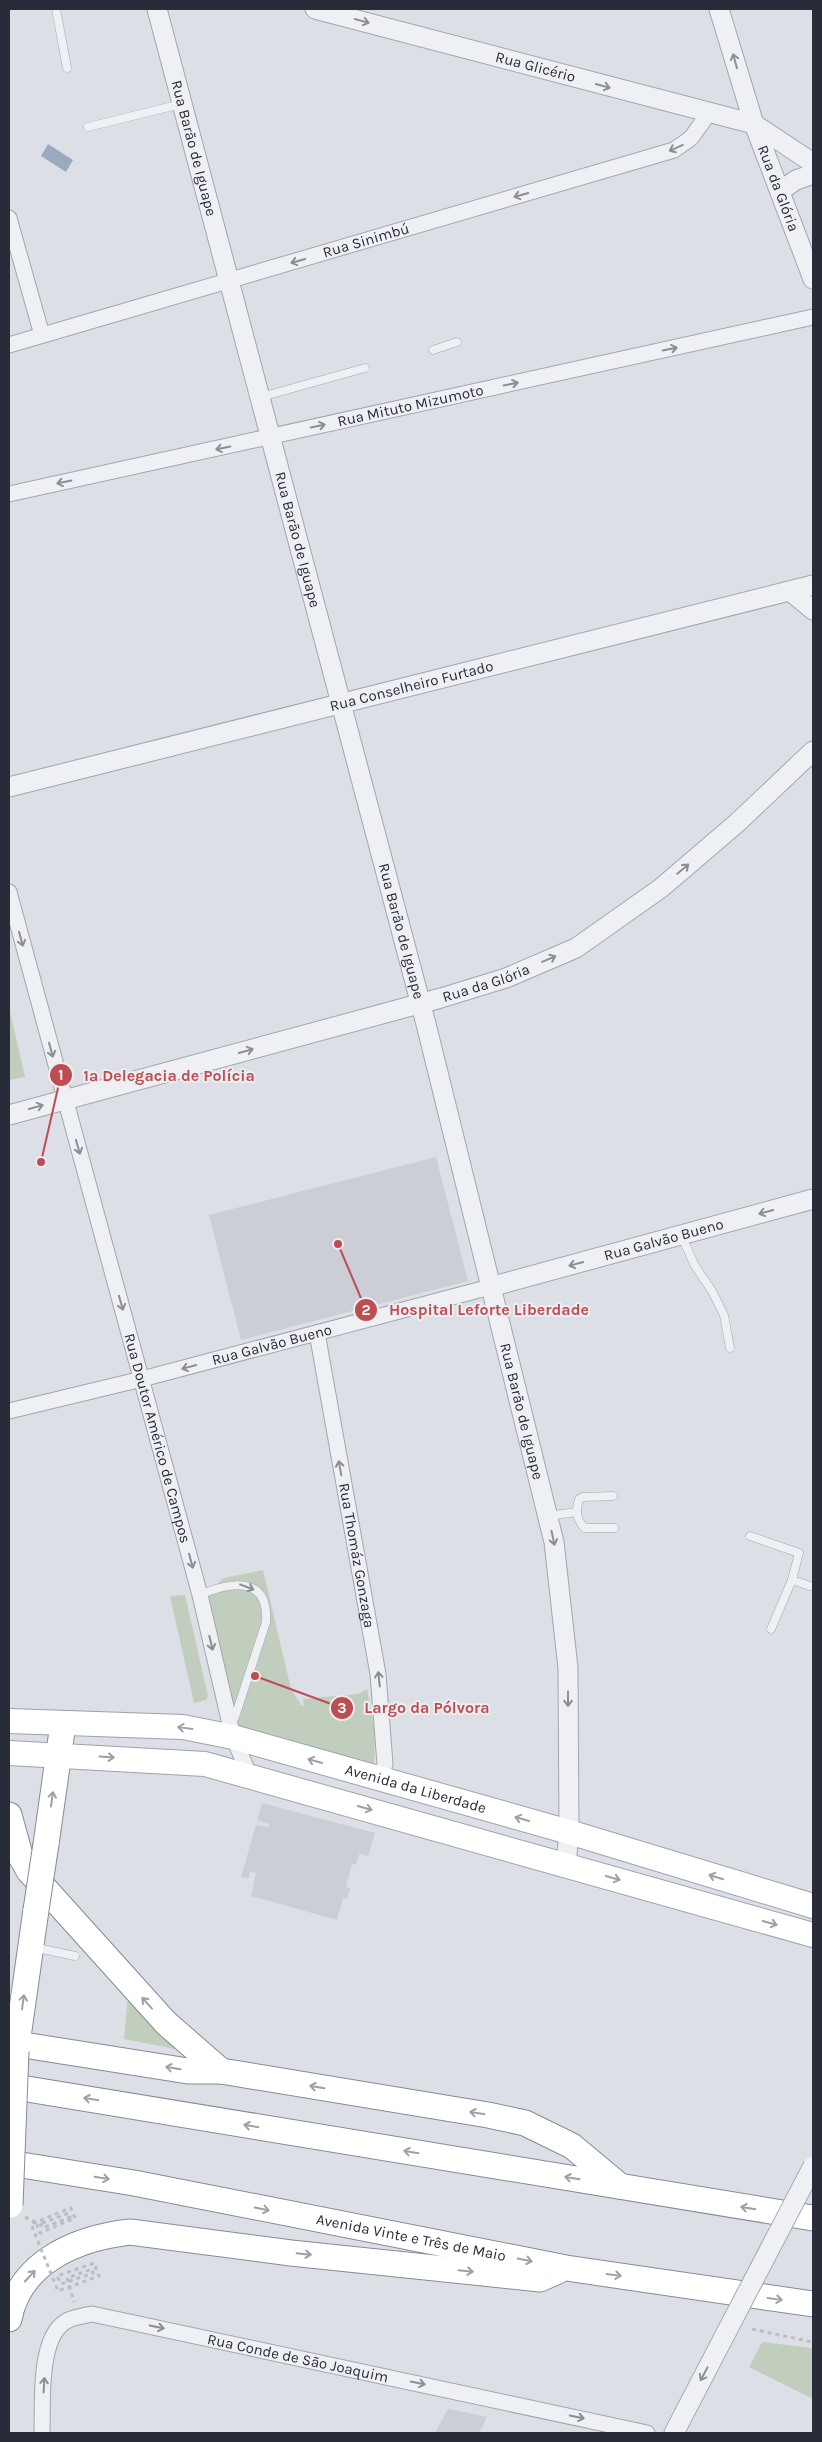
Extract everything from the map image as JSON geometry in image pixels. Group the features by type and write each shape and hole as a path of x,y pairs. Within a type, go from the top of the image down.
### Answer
{"highway":[{"path":"9,2208 17,2048 63,1724"},
{"path":"9,1815 20,1855 29,1871 166,2023 222,2071"},
{"path":"17,2048 188,2071 222,2071 488,2115 525,2123 572,2146 620,2186"},
{"path":"9,2086 813,2218"},
{"name":"Avenida Vinte e Três de Maio","path":"9,2163 134,2184 566,2268 813,2304"},
{"path":"9,2319 15,2297 23,2284 36,2270 60,2253 82,2241 105,2235 130,2232 291,2253 540,2279 566,2268"}],"main road":[{"name":"Avenida da Liberdade","path":"16,1722 231,1730 380,1780 569,1832 813,1906"},
{"path":"18,1753 205,1764 813,1935"}],"street":[{"name":"Rua Barão de Iguape","path":"157,9 420,1004 554,1542 568,1668 569,1832 566,1865"},
{"name":"Rua Glicério","path":"315,9 754,124"},
{"name":"Rua da Glória","path":"719,9 754,124 813,280"},
{"path":"714,114 731,104 741,84"},
{"name":"Rua Sinimbú","path":"9,345 674,150 691,138 714,114"},
{"path":"754,124 813,163"},
{"path":"780,191 796,180 813,174"},
{"path":"9,218 42,335"},
{"name":"Rua Mituto Mizumoto","path":"9,494 813,317"},
{"name":"Rua Conselheiro Furtado","path":"9,787 813,585"},
{"path":"790,591 813,610"},
{"name":"Rua da Glória","path":"9,1115 420,1004 506,978 576,948 661,888 737,823 813,751"},
{"name":"Rua Doutor Américo de Campos","path":"9,892 200,1595 231,1730 250,1776"},
{"name":"Rua Galvão Bueno","path":"14,1410 142,1379 813,1199"},
{"name":"Rua Thomáz Gonzaga","path":"316,1333 378,1674 384,1764 380,1780"},
{"path":"674,2433 813,2166"},
{"name":"Rua Conde de São Joaquim","path":"42,2433 46,2351 52,2337 65,2322 92,2314 647,2433"}],"lane":[{"path":"56,9 67,68"},
{"path":"88,127 183,104"},
{"path":"433,350 458,342"},
{"path":"261,397 365,368"},
{"path":"681,1235 695,1266 712,1291 724,1315 730,1348"},
{"path":"613,1496 583,1497 579,1499 577,1512 579,1521 586,1528 614,1528"},
{"path":"547,1516 577,1512"},
{"path":"750,1536 799,1553 792,1580 771,1629"},
{"path":"792,1580 813,1586"},
{"path":"200,1595 227,1585 238,1584 255,1590 266,1606 266,1622 231,1730"},
{"path":"31,1947 74,1956"}],"path":[{"path":"45,2227 70,2216 69,2213 37,2225 40,2234 75,2218 71,2208 31,2224 58,2291 99,2276 94,2263 58,2276 61,2284 93,2273 92,2269 67,2278 74,2302"},
{"path":"752,2329 812,2342 813,2340"}],"shaded area":[{"path":"436,1157 468,1281 241,1340 209,1215"},
{"path":"262,1803 375,1833 368,1856 359,1854 356,1865 352,1864 346,1887 350,1888 347,1899 343,1898 337,1920 251,1896 256,1873 250,1872 249,1878 241,1877 256,1825 269,1827 269,1824 257,1820"},
{"path":"448,2409 487,2417 479,2433 435,2433"}],"green space":[{"path":"9,1007 25,1077 9,1080"},
{"path":"263,1570 291,1689 301,1705 304,1706 303,1699 358,1694 367,1689 375,1734 374,1768 238,1732 204,1595 224,1578"},
{"path":"185,1595 208,1696 206,1700 194,1703 170,1596"},
{"path":"128,1997 179,2044 175,2049 124,2039"},
{"path":"762,2342 813,2348 813,2399 749,2367"}],"water":[{"path":"48,144 73,160 66,172 41,156"}],"place":[{"name":"1ª Delegacia de Polícia","path":"41,1162"},
{"name":"Hospital Leforte Liberdade","path":"338,1244"},
{"name":"Largo da Pólvora","path":"255,1676"}]}
